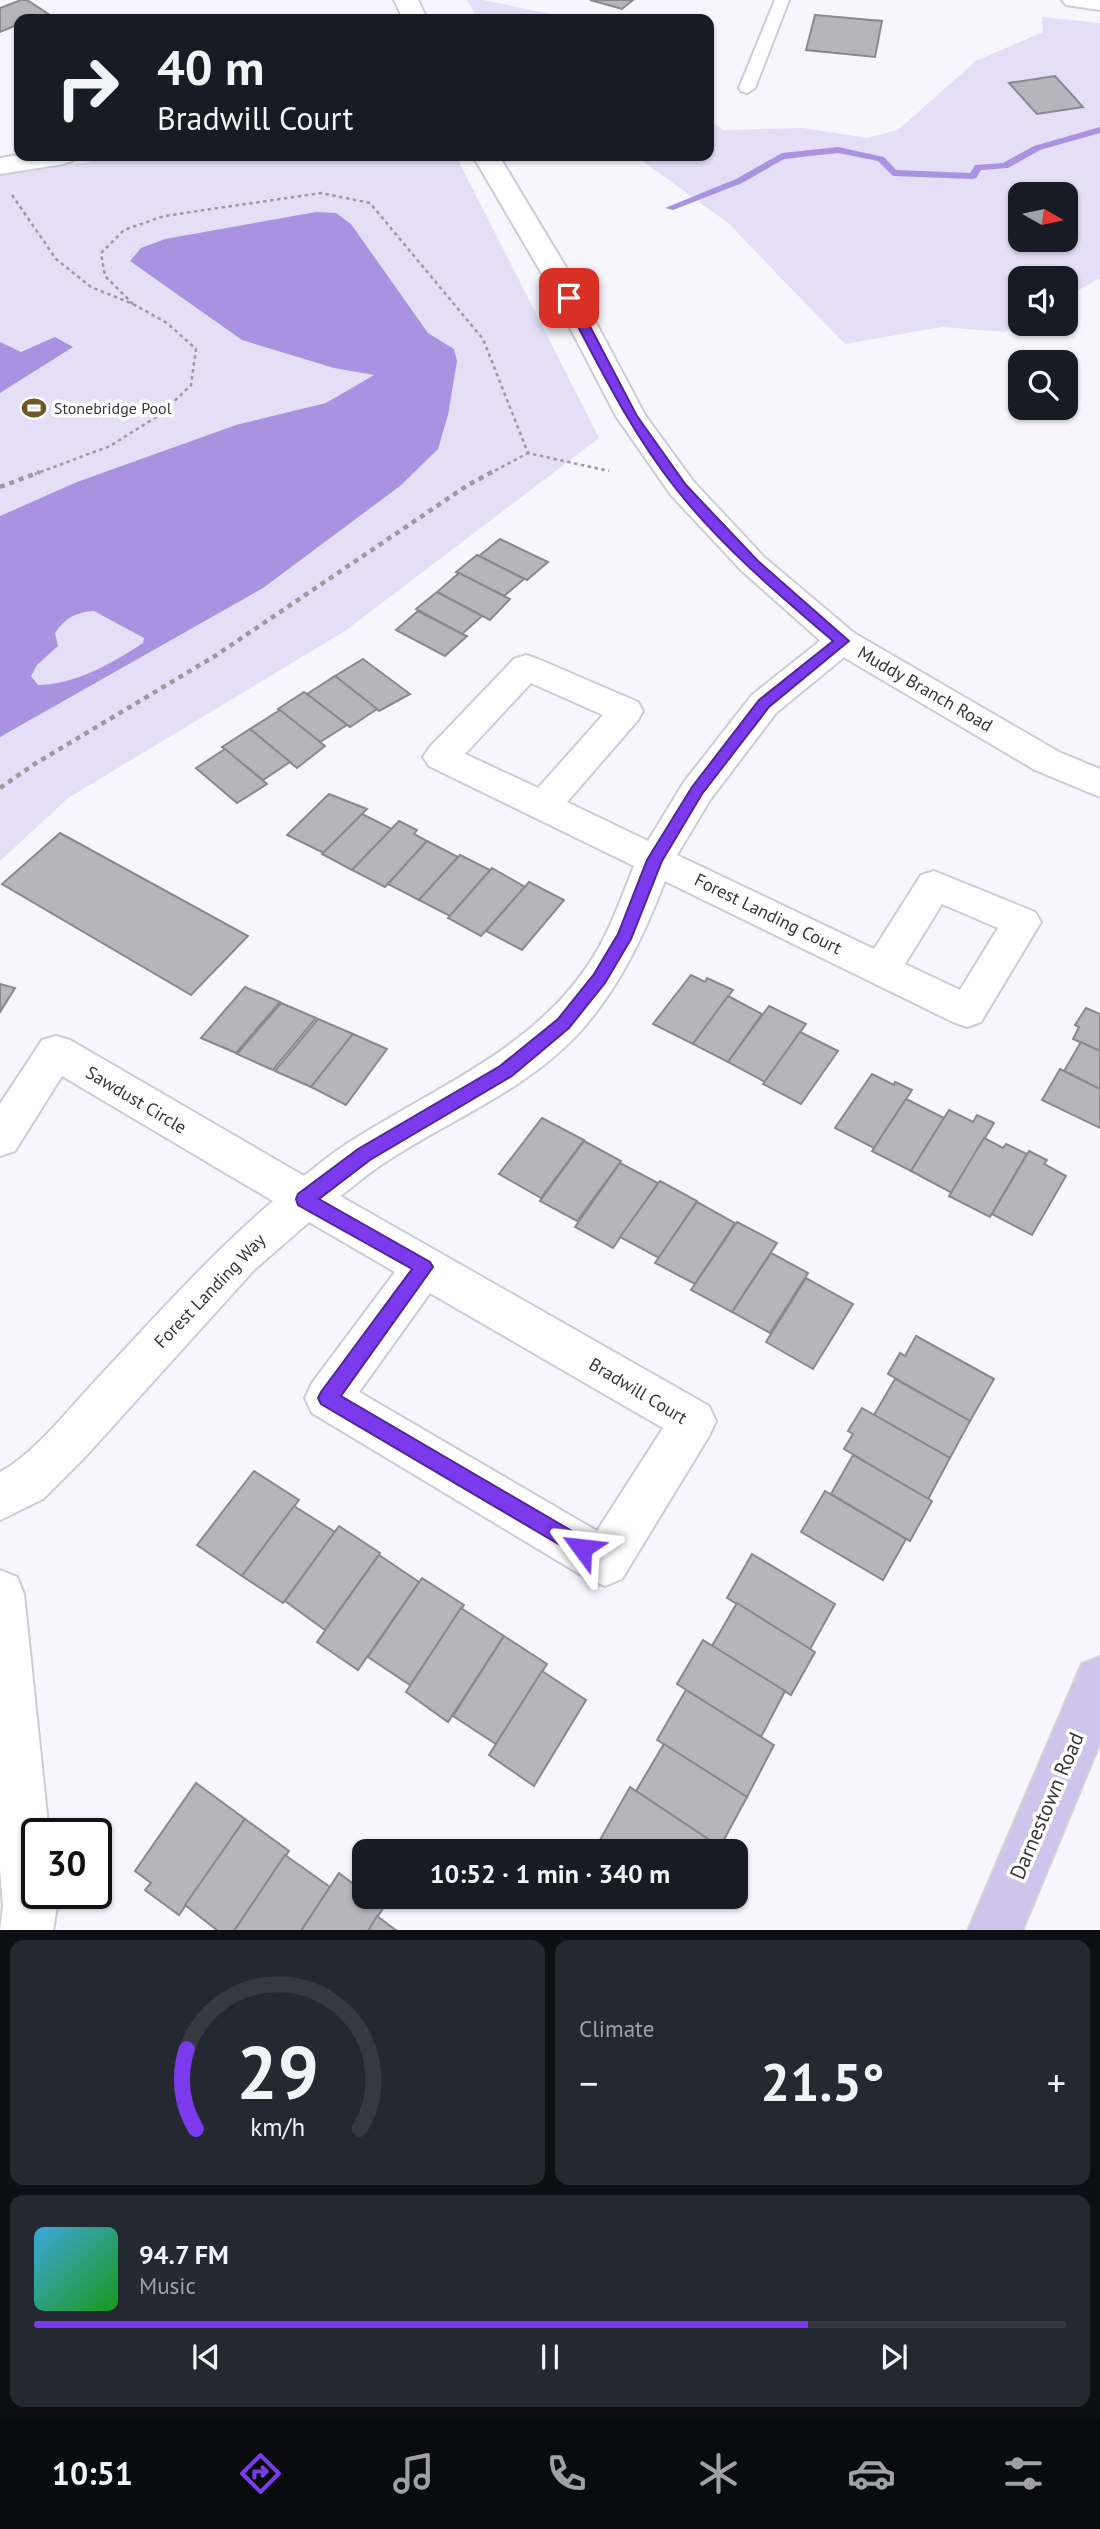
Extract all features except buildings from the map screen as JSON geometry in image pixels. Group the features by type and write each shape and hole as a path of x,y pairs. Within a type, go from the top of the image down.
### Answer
{"main road":[{"name":"Darnestown Road","path":"995,1930 1100,1682"}],"street":[{"path":"1074,0 1100,3"},
{"path":"0,166 32,161"},
{"name":"Muddy Branch Road","path":"489,161 556,275 631,416 682,488 753,564 842,641 1047,761 1100,784"},
{"name":"Forest Landing Way","path":"0,1497 26,1483 70,1441 239,1257 304,1199 364,1154 506,1071 563,1024 600,979 625,935 655,860 697,791 764,704 842,641"},
{"name":"Forest Landing Court","path":"544,805 626,711 526,667 441,757 881,969"},
{"name":"Sawdust Circle","path":"0,1139 56,1052 304,1199"},
{"name":"Bradwill Court","path":"304,1199 424,1267 693,1421 605,1562 328,1398 424,1267"},
{"path":"0,1594 30,1906 26,1930"}],"lane":[{"path":"747,88 782,0"}],"path":[{"path":"0,487 110,446 160,414 191,385 196,349 167,323 134,304 91,287 56,259 32,219 10,192"},
{"path":"134,304 105,276 101,253 124,230 164,216 321,193 370,203 483,339 528,453"},
{"path":"0,788 33,765 215,656 468,485 528,453 609,471"}],"shaded area":[{"path":"467,0 483,0 551,14 475,14"},
{"path":"1042,17 1100,23 1100,278 1078,290 1078,266 1008,266 1008,330 1005,332 942,327 845,344 728,223 643,161 714,161 714,124 723,130 803,128 867,138 898,130 976,61 1043,32"},
{"path":"95,161 459,161 599,438 345,631 68,798 0,861 0,174"},
{"path":"316,212 336,213 351,224 428,333 454,349 457,361 448,415 438,449 400,486 263,588 0,737 0,516 77,482 236,425 326,403 374,375 334,368 242,340 130,261 141,248 165,239","holes":["94,611 144,638 143,643 119,658 79,677 38,685 31,676 37,665 58,646 55,633 76,614"]},
{"path":"55,337 73,347 0,393 0,342 21,352"}],"waterway":[{"path":"670,208 739,181 782,156 838,150 881,159 893,173 973,176 978,167 1005,166 1037,148 1100,130"}],"place":[{"name":"Stonebridge Pool","path":"34,408"}],"route":[{"path":"569,298 631,416 682,488 753,564 842,641 764,704 697,791 655,860 625,935 600,979 563,1024 506,1071 364,1154 304,1199 424,1267 328,1398 582,1548"}]}
